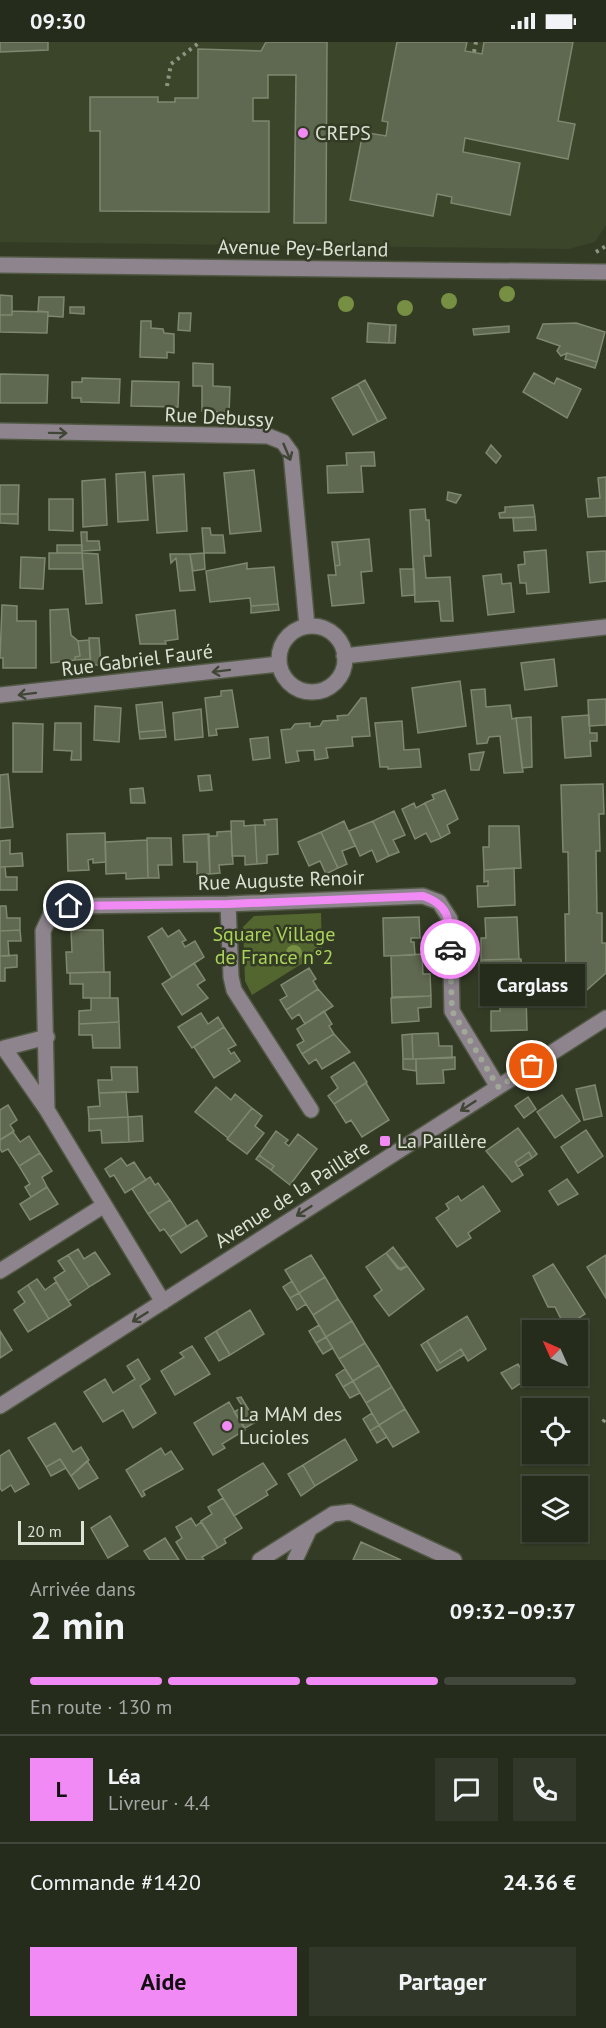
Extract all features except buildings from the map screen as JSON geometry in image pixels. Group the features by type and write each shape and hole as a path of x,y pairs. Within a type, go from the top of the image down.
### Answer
{"street":[{"name":"Avenue Pey-Berland","path":"0,265 606,272"},
{"name":"Rue Debussy","path":"0,431 268,436 283,441 291,453 307,626"},
{"path":"307,626 327,630 336,636 344,656 339,677 321,690 310,692 289,683 279,664 282,644 289,635 307,626"},
{"path":"344,656 606,627"},
{"name":"Rue Gabriel Fauré","path":"0,695 279,664"},
{"name":"Rue Auguste Renoir","path":"47,1110 47,1037 42,931 51,914 69,906 228,904 423,896 439,902 450,919 452,1011 498,1087"},
{"path":"228,904 231,977 234,990 310,1110"},
{"name":"Avenue de la Paillère","path":"0,1406 606,1018"},
{"path":"47,1037 2,1046 47,1110 163,1302"},
{"path":"0,1271 103,1206"},
{"path":"260,1560 333,1514 350,1512 454,1560"},
{"path":"295,1560 309,1530"}],"path":[{"path":"167,86 171,64 200,42"},
{"path":"474,52 476,42"}],"shaded area":[{"name":"CREPS","path":"0,42 606,42 606,225 595,242 569,249 0,242"}],"green space":[{"name":"Square Village de France n°2","path":"321,913 322,951 252,995 245,981 243,927 254,916"}],"way so far":[{"path":"450,949 452,1011 498,1087 532,1066"}],"place":[{"name":"CREPS","path":"303,133"},
{"name":"Carglass","path":"532,1066"},
{"name":"La Paillère","path":"385,1141"},
{"name":"La MAM des Lucioles","path":"227,1426"}],"route":[{"path":"69,906 228,904 423,896 439,902 450,919 450,949"}]}
